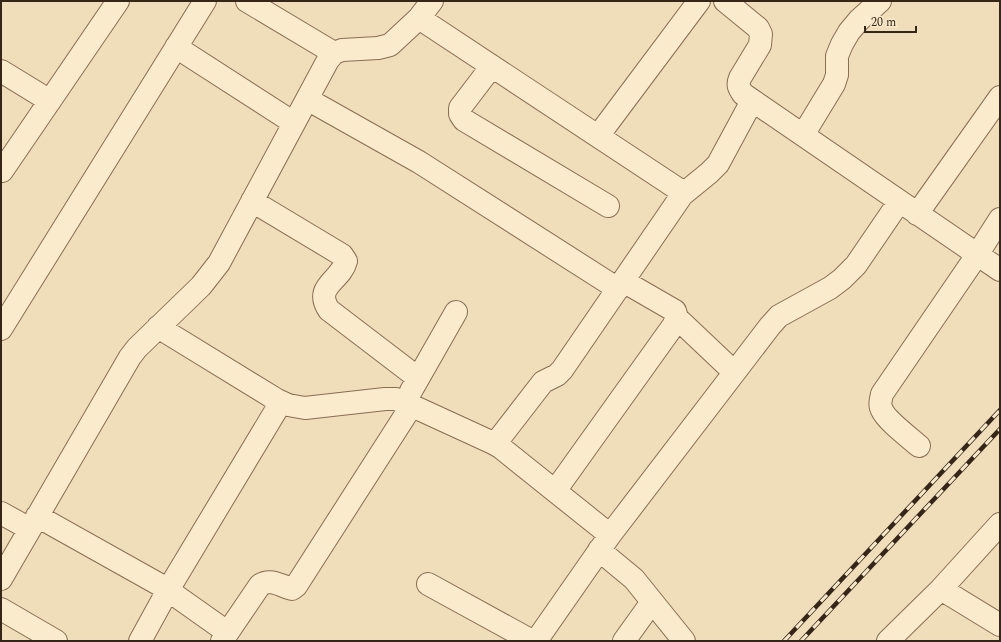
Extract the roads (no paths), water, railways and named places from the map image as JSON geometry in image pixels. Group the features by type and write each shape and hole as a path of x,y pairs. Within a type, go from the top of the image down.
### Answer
{"street":[{"path":"2,171 118,1"},
{"path":"1,329 205,1"},
{"path":"247,1 276,8 334,53"},
{"path":"598,136 699,1"},
{"path":"725,1 758,28 762,39 738,83 739,89 743,94 1000,270"},
{"path":"803,135 834,84 837,75 837,56 842,44 849,32 859,20 871,11 880,1"},
{"path":"3,569 33,523 130,357 158,327 201,286 219,263 328,60 334,53 342,50 378,48 390,45 426,9 492,66 684,193"},
{"path":"176,47 294,123"},
{"path":"492,66 460,108 460,114 464,120 608,206"},
{"path":"1,71 50,101"},
{"path":"917,214 1000,97"},
{"path":"307,99 419,162 621,285 675,311 677,318 734,372"},
{"path":"496,444 543,382 557,375 562,370 676,203 684,193 718,164 752,100"},
{"path":"252,201 342,255 346,261 344,268 326,288 323,296 324,303 328,310 418,378"},
{"path":"536,641 604,543 770,326 780,316 830,288 842,279 856,265 899,202"},
{"path":"920,446 881,410 880,402 882,394 977,255 1000,218"},
{"path":"1,513 33,523 168,590 224,637 260,585 265,582 270,582 292,588 296,586 408,404 418,378 456,312"},
{"path":"555,491 673,326 677,318"},
{"path":"158,327 281,402 305,408 385,399 396,400 496,444 555,491 604,543 684,641"},
{"path":"140,641 168,590 281,402"},
{"path":"888,641 940,590 1000,524"},
{"path":"428,584 532,641"},
{"path":"940,590 999,622"},
{"path":"624,641 652,602"},
{"path":"1,609 56,641"}],"railway":[{"path":"784,641 1000,410"},
{"path":"801,641 1000,429"}]}
